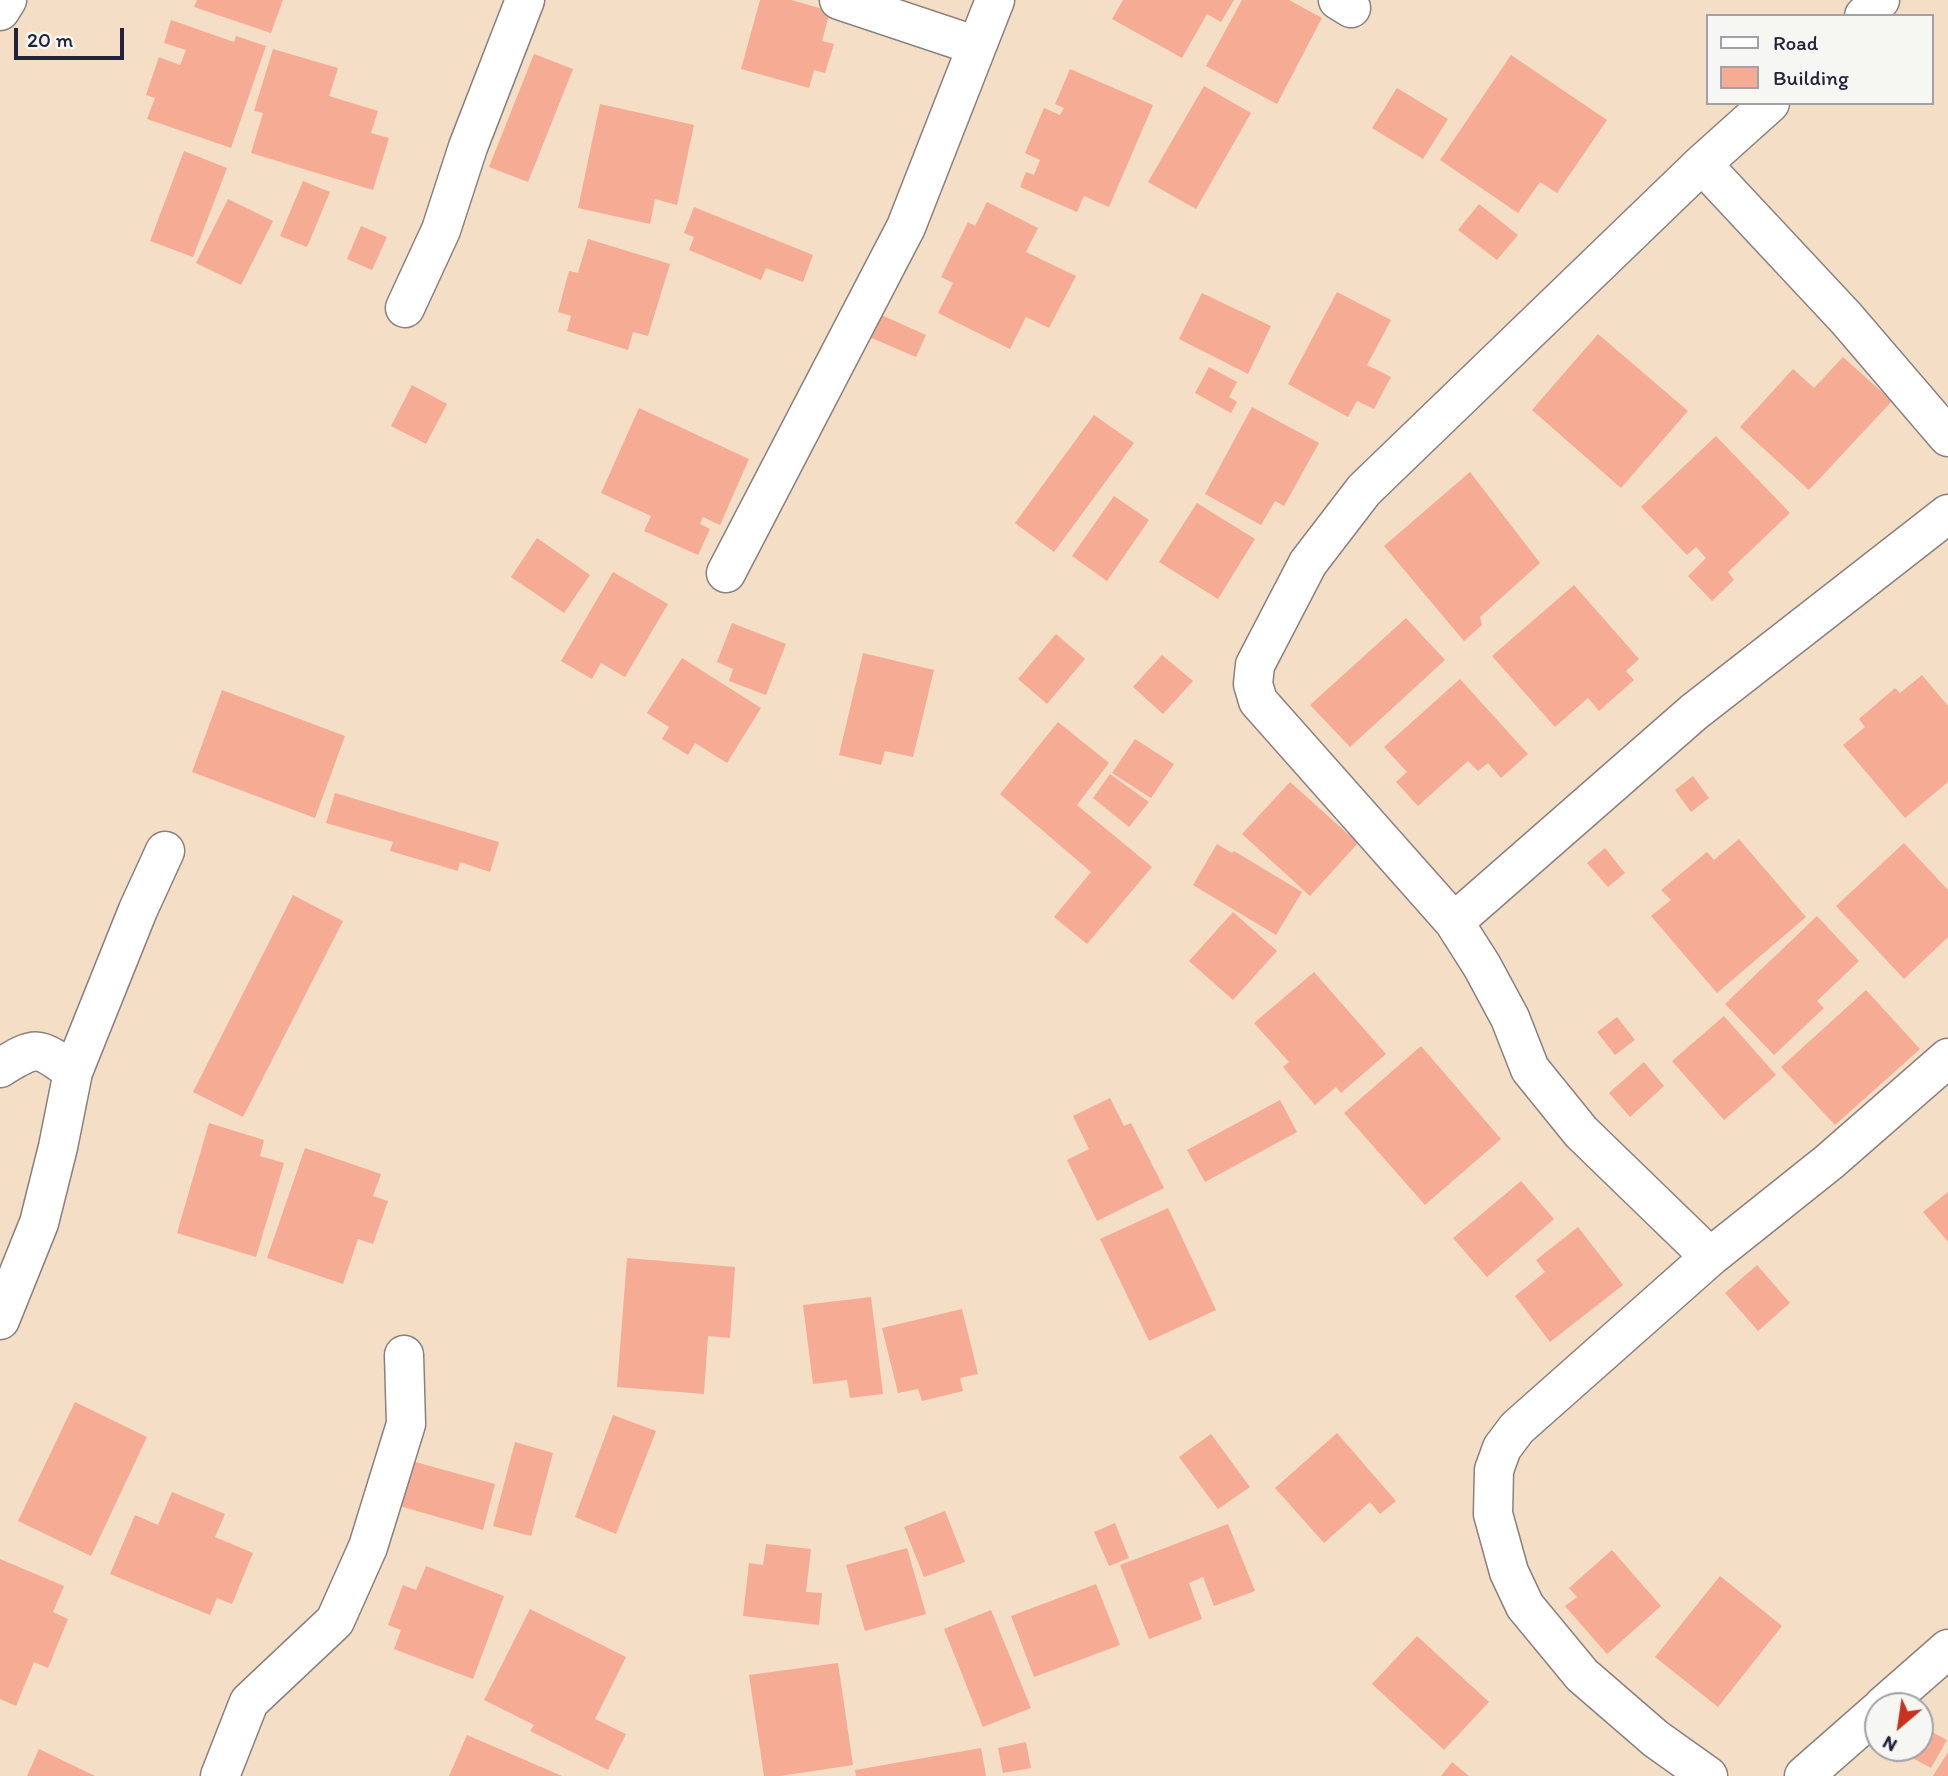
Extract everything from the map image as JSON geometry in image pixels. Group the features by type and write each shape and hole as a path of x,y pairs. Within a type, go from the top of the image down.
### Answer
{"street":[{"path":"0,11 7,0"},
{"path":"405,308 441,230 468,147 525,0"},
{"path":"839,0 977,46"},
{"path":"726,573 906,228 995,0"},
{"path":"1866,14 1880,0"},
{"path":"1710,1257 1581,1132 1530,1069 1510,1018 1454,922 1258,701 1253,684 1255,664 1308,563 1364,490 1702,164 1768,105"},
{"path":"1702,164 1846,318 1948,437"},
{"path":"1454,922 1694,712 1948,514"},
{"path":"0,1320 39,1223 73,1072 138,910 165,851"},
{"path":"0,1068 26,1052 46,1052 73,1072"},
{"path":"1708,1776 1656,1738 1582,1675 1525,1606 1509,1572 1493,1514 1494,1471 1502,1448 1517,1428 1710,1257 1829,1163 1948,1058"},
{"path":"220,1776 250,1702 335,1621 368,1547 406,1424 404,1355"},
{"path":"1899,1692 1948,1649"},
{"path":"1804,1776 1864,1722"}],"building":[{"path":"197,0 283,0 271,33 194,7"},
{"path":"760,0 791,0 830,11 822,41 834,44 825,73 814,70 809,88 741,69"},
{"path":"1123,0 1234,0 1221,22 1207,14 1182,58 1112,19"},
{"path":"1242,0 1289,0 1322,18 1277,104 1206,66"},
{"path":"171,20 234,42 236,36 266,46 231,148 147,119 155,98 146,95 159,57 180,65 186,50 164,43"},
{"path":"273,49 338,68 329,96 378,111 371,133 389,138 373,190 251,153 263,113 254,111"},
{"path":"534,54 573,69 528,182 489,167"},
{"path":"1511,55 1607,120 1557,193 1540,182 1518,213 1440,160"},
{"path":"1070,69 1153,105 1109,207 1084,196 1077,212 1020,187 1026,172 1034,175 1040,160 1025,153 1044,108 1060,115 1064,108 1055,104"},
{"path":"1204,86 1251,113 1196,209 1148,182"},
{"path":"1397,88 1448,119 1423,159 1372,128"},
{"path":"600,104 694,125 677,205 655,199 650,224 578,208"},
{"path":"184,151 227,168 193,257 150,241"},
{"path":"303,181 330,192 307,247 280,236"},
{"path":"228,199 273,221 241,285 196,263"},
{"path":"987,202 1038,228 1026,252 1076,276 1049,328 1026,317 1010,349 938,313 953,283 941,277 968,222 975,226"},
{"path":"1479,204 1518,235 1497,260 1458,230"},
{"path":"694,207 813,255 803,282 766,268 761,280 689,250 694,237 684,233"},
{"path":"361,226 387,237 372,270 347,259"},
{"path":"588,239 670,264 648,336 633,332 628,350 567,331 571,316 558,312 569,271 578,273"},
{"path":"1337,292 1391,320 1367,365 1391,377 1374,409 1357,401 1348,417 1288,384"},
{"path":"1202,293 1271,326 1248,374 1179,339"},
{"path":"877,313 926,335 916,357 867,336"},
{"path":"1598,334 1688,411 1621,488 1532,410"},
{"path":"1843,357 1892,401 1809,490 1740,427 1793,369 1814,388"},
{"path":"1209,367 1237,382 1229,397 1237,402 1231,413 1195,393"},
{"path":"412,385 447,404 426,444 391,426"},
{"path":"1252,407 1319,443 1284,506 1275,501 1261,525 1205,494"},
{"path":"639,408 749,459 720,525 703,517 700,524 710,529 698,555 644,531 651,516 601,493"},
{"path":"1094,415 1134,443 1054,552 1015,523"},
{"path":"1716,436 1790,513 1728,572 1734,580 1712,601 1688,576 1706,558 1696,547 1687,555 1641,507"},
{"path":"1470,472 1540,563 1480,617 1482,625 1464,641 1384,546"},
{"path":"1114,496 1149,520 1107,581 1072,556"},
{"path":"1197,503 1255,539 1218,599 1159,562"},
{"path":"537,538 590,575 564,613 511,577"},
{"path":"613,572 668,604 625,677 601,663 592,679 561,661"},
{"path":"1574,585 1639,659 1626,671 1634,680 1599,711 1588,698 1555,727 1492,656"},
{"path":"1406,618 1445,660 1350,747 1310,705"},
{"path":"732,623 786,644 766,695 729,681 733,669 717,662"},
{"path":"1056,634 1085,659 1047,704 1018,679"},
{"path":"863,653 934,670 913,757 885,751 881,765 839,755"},
{"path":"1162,655 1193,681 1163,714 1133,687"},
{"path":"682,658 761,708 727,763 695,743 688,755 662,739 669,727 647,713"},
{"path":"1922,675 1948,706 1948,782 1905,818 1843,745 1865,727 1859,719 1895,688 1900,693"},
{"path":"1460,679 1528,754 1501,778 1488,763 1478,771 1468,761 1418,806 1396,782 1407,772 1384,747"},
{"path":"222,690 345,736 315,818 192,772"},
{"path":"1058,722 1109,763 1077,805 1152,867 1087,944 1054,917 1091,872 1000,794"},
{"path":"1135,739 1174,764 1151,798 1112,773"},
{"path":"1110,774 1149,802 1129,827 1093,798"},
{"path":"1693,776 1709,798 1691,812 1675,790"},
{"path":"1290,782 1358,843 1310,896 1242,834"},
{"path":"335,793 499,842 490,872 460,862 458,871 390,851 393,842 326,823"},
{"path":"1739,839 1806,917 1717,993 1651,916 1671,900 1661,890 1707,852 1714,860"},
{"path":"1904,843 1948,890 1948,937 1904,979 1836,906"},
{"path":"1217,844 1232,853 1234,851 1302,892 1276,935 1193,885"},
{"path":"1605,848 1625,873 1608,887 1587,863"},
{"path":"293,895 343,921 243,1117 193,1092"},
{"path":"1233,912 1277,951 1233,1000 1189,961"},
{"path":"1817,916 1859,961 1817,1001 1824,1008 1774,1055 1725,1004"},
{"path":"1314,972 1386,1054 1341,1093 1336,1087 1315,1105 1283,1067 1289,1062 1254,1023"},
{"path":"1866,990 1920,1049 1835,1125 1781,1067"},
{"path":"1724,1016 1776,1075 1724,1120 1672,1061"},
{"path":"1617,1017 1635,1040 1615,1055 1597,1032"},
{"path":"1421,1046 1501,1139 1425,1205 1344,1113"},
{"path":"1644,1062 1664,1086 1630,1117 1609,1093"},
{"path":"1110,1098 1124,1126 1131,1123 1164,1188 1097,1221 1067,1160 1089,1149 1073,1116"},
{"path":"1280,1100 1297,1132 1205,1182 1187,1150"},
{"path":"209,1123 264,1140 260,1156 284,1163 256,1257 177,1233"},
{"path":"305,1148 381,1174 373,1196 388,1201 373,1244 358,1239 343,1284 267,1258"},
{"path":"1521,1181 1554,1219 1487,1277 1453,1238"},
{"path":"1948,1192 1948,1242 1923,1212"},
{"path":"1168,1208 1216,1310 1149,1341 1100,1239"},
{"path":"1578,1227 1623,1285 1550,1342 1515,1296 1545,1272 1536,1260"},
{"path":"627,1258 735,1267 730,1338 708,1336 704,1394 617,1387"},
{"path":"1757,1265 1790,1303 1758,1331 1725,1293"},
{"path":"871,1297 883,1394 850,1398 847,1380 813,1384 803,1305"},
{"path":"962,1309 978,1374 960,1378 963,1391 922,1401 918,1389 898,1393 882,1328"},
{"path":"75,1402 147,1437 91,1556 18,1521"},
{"path":"613,1415 656,1431 616,1534 575,1517"},
{"path":"1337,1433 1396,1501 1380,1514 1370,1502 1324,1543 1275,1488"},
{"path":"1211,1434 1250,1487 1218,1509 1179,1457"},
{"path":"515,1442 553,1453 531,1536 493,1526"},
{"path":"408,1460 495,1484 483,1530 396,1505"},
{"path":"172,1492 225,1514 215,1537 253,1553 232,1604 217,1598 210,1615 110,1574 135,1515 158,1525"},
{"path":"945,1511 965,1562 924,1577 904,1527"},
{"path":"1115,1523 1129,1558 1109,1566 1094,1532"},
{"path":"1228,1524 1255,1591 1214,1606 1203,1577 1189,1583 1202,1619 1149,1639 1120,1565"},
{"path":"766,1544 811,1549 806,1592 822,1593 819,1625 743,1616 749,1563 763,1565"},
{"path":"907,1548 926,1614 865,1631 846,1565"},
{"path":"1612,1550 1661,1606 1607,1654 1565,1606 1577,1597 1569,1588"},
{"path":"0,1559 64,1586 53,1612 68,1619 48,1668 34,1662 16,1706 0,1699"},
{"path":"426,1566 504,1596 473,1679 394,1649 401,1630 388,1625 403,1585 416,1590"},
{"path":"1720,1576 1782,1626 1718,1707 1655,1657"},
{"path":"1096,1584 1120,1645 1034,1677 1011,1616"},
{"path":"530,1609 626,1657 595,1719 626,1734 608,1770 530,1731 534,1725 484,1700"},
{"path":"991,1610 1031,1708 983,1727 944,1629"},
{"path":"1417,1636 1489,1702 1444,1750 1372,1684"},
{"path":"838,1663 853,1765 764,1776 749,1675"},
{"path":"1934,1733 1947,1740 1931,1768 1920,1762 1934,1762"},
{"path":"467,1735 562,1776 449,1776"},
{"path":"1026,1742 1031,1768 1003,1773 998,1748"},
{"path":"981,1748 986,1776 856,1776 855,1770"},
{"path":"39,1749 95,1776 27,1776"},
{"path":"1948,1752 1948,1776 1933,1776"},
{"path":"1452,1762 1469,1776 1441,1776"}]}
